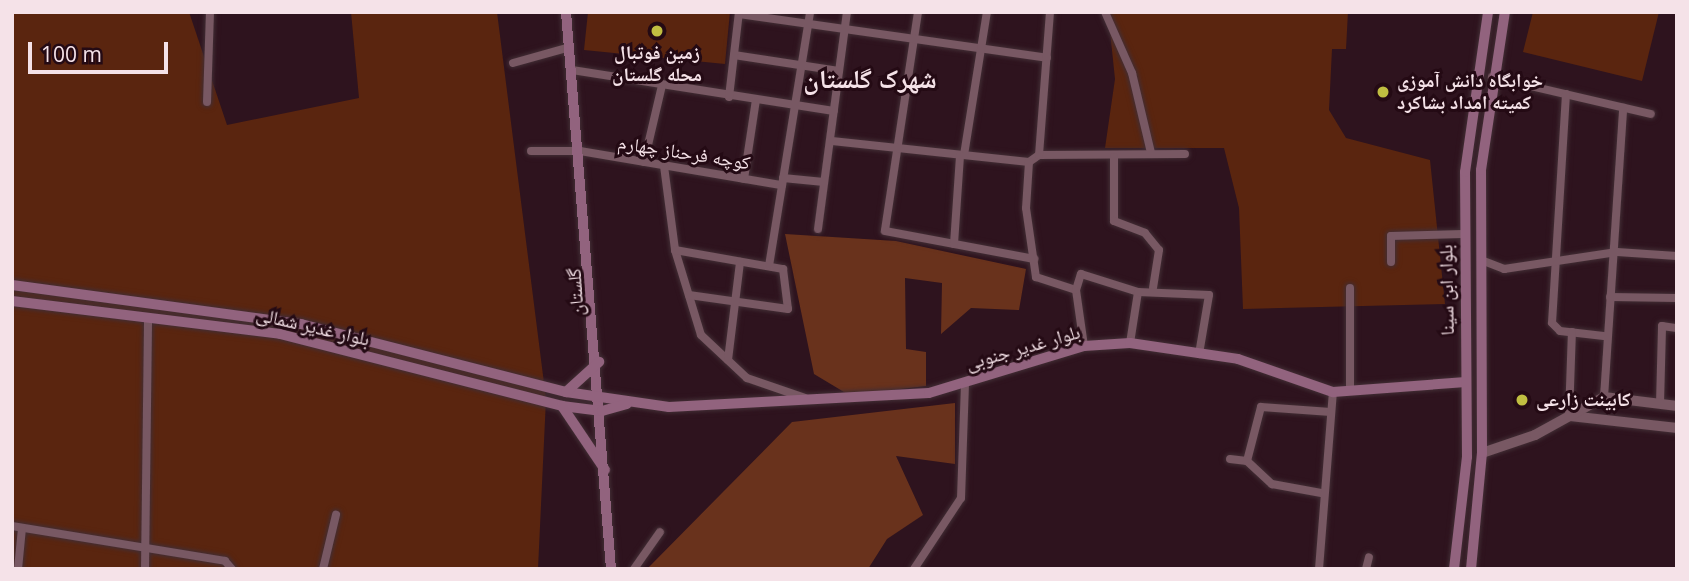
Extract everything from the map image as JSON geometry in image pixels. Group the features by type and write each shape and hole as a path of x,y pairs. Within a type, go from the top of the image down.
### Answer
{"main road":[{"name":"گلستان","path":"566,12 599,362 611,569"},
{"name":"بلوار ابن سینا","path":"1454,569 1467,457 1463,234 1468,134 1488,12"},
{"name":"بلوار ابن سینا","path":"1471,569 1482,453 1481,170 1492,77 1505,12"},
{"name":"بلوار غدیر شمالی","path":"12,285 301,324 566,392 601,396"},
{"name":"بلوار غدیر شمالی","path":"12,301 148,320 280,334 562,406 602,411"},
{"name":"بلوار غدیر جنوبی","path":"602,411 627,404 822,404 929,393 1084,346 1130,343 1238,359 1333,392 1466,382"},
{"path":"566,392 599,362"},
{"name":"بلوار غدیر جنوبی","path":"601,396 627,404"},
{"path":"562,406 606,470"},
{"path":"1467,457 1482,453"}],"street":[{"path":"207,102 210,12"},
{"path":"769,265 804,65 810,12"},
{"path":"818,229 832,141 847,12"},
{"path":"918,12 885,231 1034,258"},
{"path":"954,244 962,155 987,12"},
{"path":"1039,155 1050,12"},
{"path":"1105,12 1132,72 1151,153"},
{"path":"729,97 739,13 809,23 914,44 1047,58"},
{"path":"513,63 570,47"},
{"path":"734,55 839,71"},
{"path":"572,70 729,97 834,111"},
{"path":"1492,77 1651,114"},
{"path":"644,162 662,85"},
{"path":"1566,94 1552,323 1572,332 1604,336"},
{"path":"744,179 756,100"},
{"path":"1604,397 1604,336 1617,252 1623,108"},
{"path":"832,141 1028,162 1039,155 1114,157 1151,153 1185,154"},
{"name":"کوچه فرحناز چهارم","path":"531,151 580,151 744,179 824,182"},
{"path":"1114,157 1114,221 1144,233 1159,250 1153,288"},
{"path":"1028,162 1036,277 1076,289"},
{"path":"664,166 675,250 701,335 747,378 822,404"},
{"path":"1391,262 1391,236 1463,234"},
{"path":"675,250 783,269 788,309 689,295"},
{"path":"1481,260 1504,269 1617,252 1677,256"},
{"path":"728,360 740,262"},
{"path":"1084,346 1076,289 1081,274 1138,292 1153,288 1209,295 1199,354"},
{"path":"1350,288 1350,391"},
{"path":"1130,343 1138,292"},
{"path":"1610,297 1677,298"},
{"path":"145,569 148,320"},
{"path":"1660,404 1662,326 1677,328"},
{"path":"1569,416 1572,332"},
{"path":"914,569 961,498 965,383"},
{"path":"1319,569 1321,493 1333,392"},
{"path":"1482,453 1569,416 1604,397 1677,406"},
{"path":"1247,461 1261,407 1331,412"},
{"path":"1569,416 1677,428"},
{"path":"1230,459 1247,461 1272,484 1321,493"},
{"path":"323,569 336,514"},
{"path":"12,526 145,550 225,561 233,569"},
{"path":"18,569 22,528"},
{"path":"634,569 660,532"},
{"path":"1366,569 1369,556"}],"shaded area":[{"path":"12,12 189,12 227,125 359,98 351,12 497,12 546,399 538,569 12,569"},
{"name":"زمین فوتبال محله گلستان","path":"588,12 730,12 725,64 584,50"},
{"path":"1108,12 1348,12 1346,49 1332,49 1329,110 1346,138 1430,160 1445,304 1243,309 1239,208 1224,148 1105,148 1115,79"},
{"path":"1533,12 1659,12 1642,81 1523,52"},
{"path":"785,234 896,241 1026,269 1019,310 971,308 941,334 942,283 905,278 906,349 926,352 926,386 849,395 814,374"},
{"path":"955,403 955,464 896,456 923,515 887,539 868,569 647,569 792,422"}],"place":[{"name":"زمین فوتبال محله گلستان","path":"657,31"},
{"name":"خوابگاه دانش آموزی کمیته امداد بشاکرد","path":"1383,92"},
{"name":"کابینت زارعی","path":"1522,400"}],"district":[{"name":"شهرک گلستان","path":"870,79"}]}
